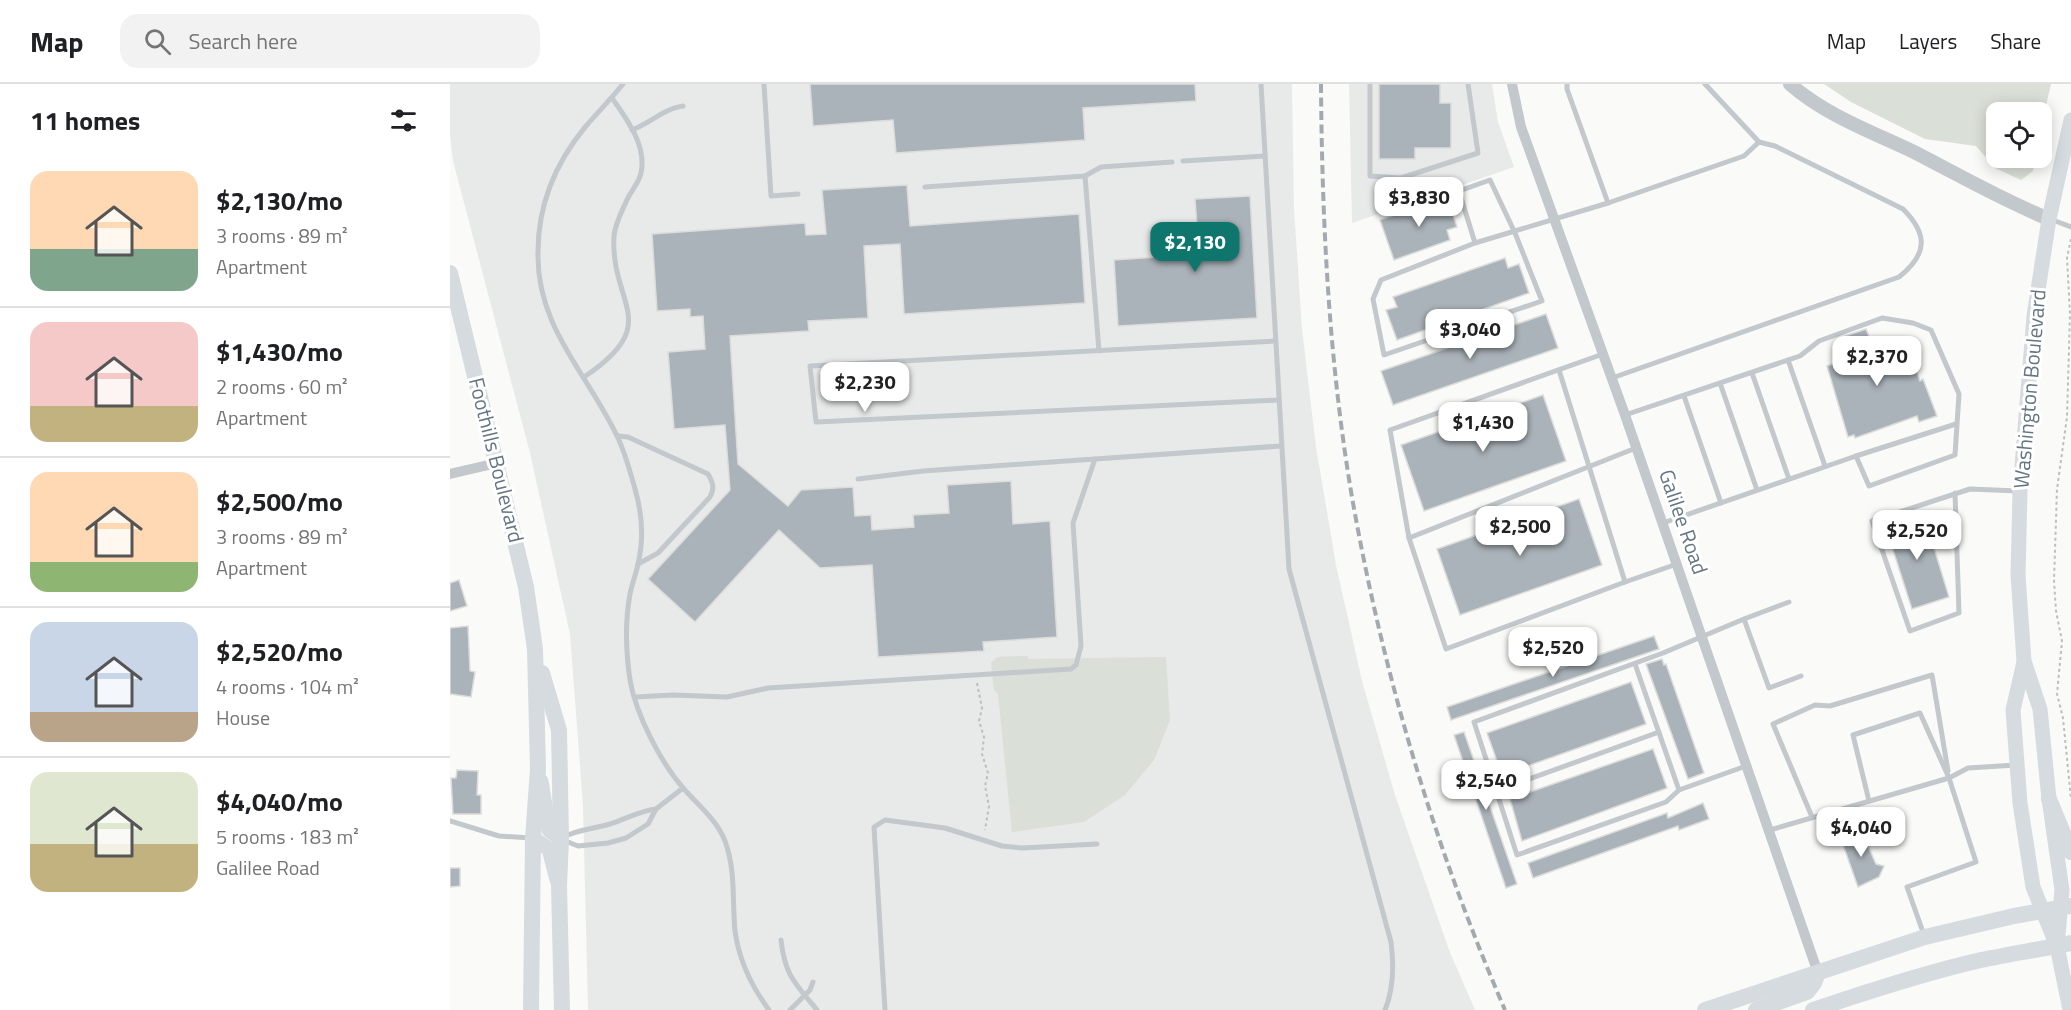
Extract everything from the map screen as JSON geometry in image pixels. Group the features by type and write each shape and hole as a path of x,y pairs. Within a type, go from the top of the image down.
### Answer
{"main road":[{"name":"Washington Boulevard","path":"2070,1010 2064,945 2066,907 2049,799 2040,709 2024,661 2018,575 2020,491 2034,316 2049,219 2071,120"},
{"name":"Foothills Boulevard","path":"450,273 526,586 535,649 538,769 533,838 531,1010"},
{"name":"Foothills Boulevard","path":"535,649 559,730 562,1010"},
{"name":"Washington Boulevard","path":"2024,661 2013,710 2020,803 2033,887 2043,911 2064,945"},
{"path":"538,769 549,830 561,839"},
{"path":"2049,799 2071,852"},
{"path":"533,838 549,849 559,886"},
{"path":"1704,1010 1925,937 2066,907"},
{"path":"1814,1010 1831,1007 1935,972 2018,952 2064,945"},
{"path":"1756,1010 1807,992 1818,973"}],"street":[{"name":"Galilee Road","path":"1512,84 1521,127 1748,765 1818,973"},
{"path":"1790,84 1842,118 1916,153 2016,206 2049,219"},
{"path":"450,474 497,463"}],"lane":[{"path":"623,84 585,127 565,154 545,198 539,227 538,270 544,303 559,337 618,436 636,490 642,537 627,617 630,671 635,697 662,757 683,788 707,813 724,838 731,862 736,933 741,960 769,1010"},
{"path":"764,84 771,196 798,194"},
{"path":"1261,84 1289,569 1391,942 1392,983 1385,1010"},
{"path":"1370,84 1370,177 1401,178 1478,153 1468,84"},
{"path":"1566,84 1608,203"},
{"path":"1612,378 1899,276 1910,268 1921,247 1922,236 1918,225 1904,209 1775,146 1759,142 1705,84"},
{"path":"584,377 613,355 624,342 629,328 629,315 614,251 614,232 618,219 641,174 642,158 638,140 612,98"},
{"path":"632,130 642,127 676,107 683,106"},
{"path":"1475,243 1459,191 1490,180 1515,233 1542,301 1384,355 1373,299 1381,280 1475,243 1515,233 1608,203 1744,156 1759,142"},
{"path":"1183,161 1265,156"},
{"path":"925,188 1085,176 1101,166 1172,162"},
{"path":"1085,176 1099,351"},
{"path":"2049,219 2071,227"},
{"path":"1625,416 1800,356 1819,341 1882,318 1913,323 1931,330 1959,394 1955,455 1869,486 1856,456"},
{"path":"1275,341 810,366 816,422 1278,400"},
{"path":"1603,354 1390,430 1409,538 1446,649 1677,564"},
{"path":"1788,360 1825,466"},
{"path":"1559,370 1625,582"},
{"path":"1752,373 1789,479"},
{"path":"1720,383 1757,490"},
{"path":"1684,396 1721,502"},
{"path":"1663,523 1825,466 1956,424"},
{"path":"618,436 628,437 708,474 713,482 714,490 710,497 658,553 638,564"},
{"path":"858,479 923,471 1281,446"},
{"path":"1409,538 1636,448"},
{"path":"635,697 674,695 727,697 768,688 1071,669 1076,664 1081,646 1073,523 1095,459"},
{"path":"1955,494 1959,613 1910,631 1872,521 1970,489 2020,491"},
{"path":"1748,765 1679,790 1666,802 1517,855 1474,722 1635,664 1789,602"},
{"path":"1744,619 1769,688 1802,676"},
{"path":"1635,664 1679,790"},
{"path":"1812,817 1773,724 1815,705 1830,706 1932,675 1949,778"},
{"path":"1869,801 1853,735 1920,713 1949,778 1976,862 1907,887 1925,937"},
{"path":"1496,791 1659,732"},
{"path":"1770,830 1949,778 1968,768 2016,765"},
{"path":"561,839 578,846 608,843 626,838 648,824 656,809 683,788"},
{"path":"561,839 574,831 610,824 642,811 656,809"},
{"path":"885,1010 874,826 885,820 945,828 986,842 1022,848 1097,844"},
{"path":"450,821 499,836 533,838"},
{"path":"781,940 786,969 804,996 817,1010"},
{"path":"790,1010 810,990 813,982"}],"path":[{"path":"2071,239 2067,258 2071,314 2067,417 2057,489 2054,581 2056,611 2062,641 2057,693 2063,718 2071,800"},
{"path":"977,676 977,690 982,708 979,721 984,737 982,754 988,773 985,786 989,806 985,820 986,842"}],"shaded area":[{"path":"450,84 1292,84 1294,209 1302,329 1316,447 1336,565 1362,681 1395,795 1449,950 1475,1010 588,1010 583,806 570,634 530,453 453,161 450,136"},
{"path":"1349,84 1492,84 1498,122 1514,167 1352,223"},
{"path":"1824,84 2051,84 2047,102 1986,102 1986,158 1976,146 1925,139 1851,102"},
{"path":"1995,168 2033,168 2033,171 2021,180"},
{"path":"1027,656 1029,659 1166,657 1170,720 1154,760 1125,795 1084,822 1012,832 998,694 994,690 991,663 997,657"}],"building":[{"path":"810,84 1195,84 1196,101 1083,108 1085,140 896,153 893,120 813,126"},
{"path":"1379,84 1440,84 1440,103 1451,103 1451,148 1415,148 1415,159 1379,159"},
{"path":"907,185 910,226 1079,214 1085,303 904,314 900,244 864,246 868,318 808,321 809,331 730,336 738,464 788,506 801,490 853,487 855,516 871,515 872,530 914,527 913,515 949,513 947,485 1011,481 1013,524 1050,521 1057,637 983,642 984,651 878,657 872,565 820,568 779,530 695,622 648,579 730,490 725,425 674,429 668,352 705,349 703,316 690,317 690,309 657,311 652,234 805,223 806,235 826,234 822,190"},
{"path":"1250,196 1257,318 1118,326 1114,260 1199,254 1195,199"},
{"path":"1447,197 1457,227 1447,230 1450,240 1394,260 1380,220"},
{"path":"1505,258 1508,268 1519,264 1529,293 1397,340 1386,310 1397,307 1393,297"},
{"path":"1546,314 1558,348 1393,405 1381,371"},
{"path":"1866,329 1874,349 1887,344 1889,351 1898,348 1901,357 1911,354 1920,381 1923,379 1937,416 1919,422 1917,416 1855,438 1854,435 1848,437 1827,366 1848,358 1840,338"},
{"path":"1543,395 1566,461 1424,511 1401,445"},
{"path":"1579,499 1602,565 1460,615 1437,549"},
{"path":"1924,515 1949,597 1912,609 1885,525"},
{"path":"459,580 467,606 450,611 450,583"},
{"path":"468,626 470,671 475,672 471,697 450,694 450,628"},
{"path":"1654,636 1659,649 1451,720 1447,707"},
{"path":"1662,659 1664,665 1666,664 1704,773 1688,779 1646,664"},
{"path":"1631,682 1646,724 1502,775 1487,733"},
{"path":"1464,732 1517,884 1506,888 1454,735"},
{"path":"1653,749 1667,788 1522,841 1510,799"},
{"path":"457,770 478,771 477,795 481,795 481,814 453,814 451,778 456,778"},
{"path":"1703,803 1709,819 1679,830 1678,826 1533,878 1528,863 1667,813 1668,818"},
{"path":"1863,832 1873,840 1868,846 1876,864 1884,866 1879,877 1858,887 1841,839"},
{"path":"450,868 460,868 460,886 450,887"}],"railway":[{"path":"1321,84 1328,294 1338,399 1353,503 1380,633 1414,761 1456,887 1505,1010"}]}
